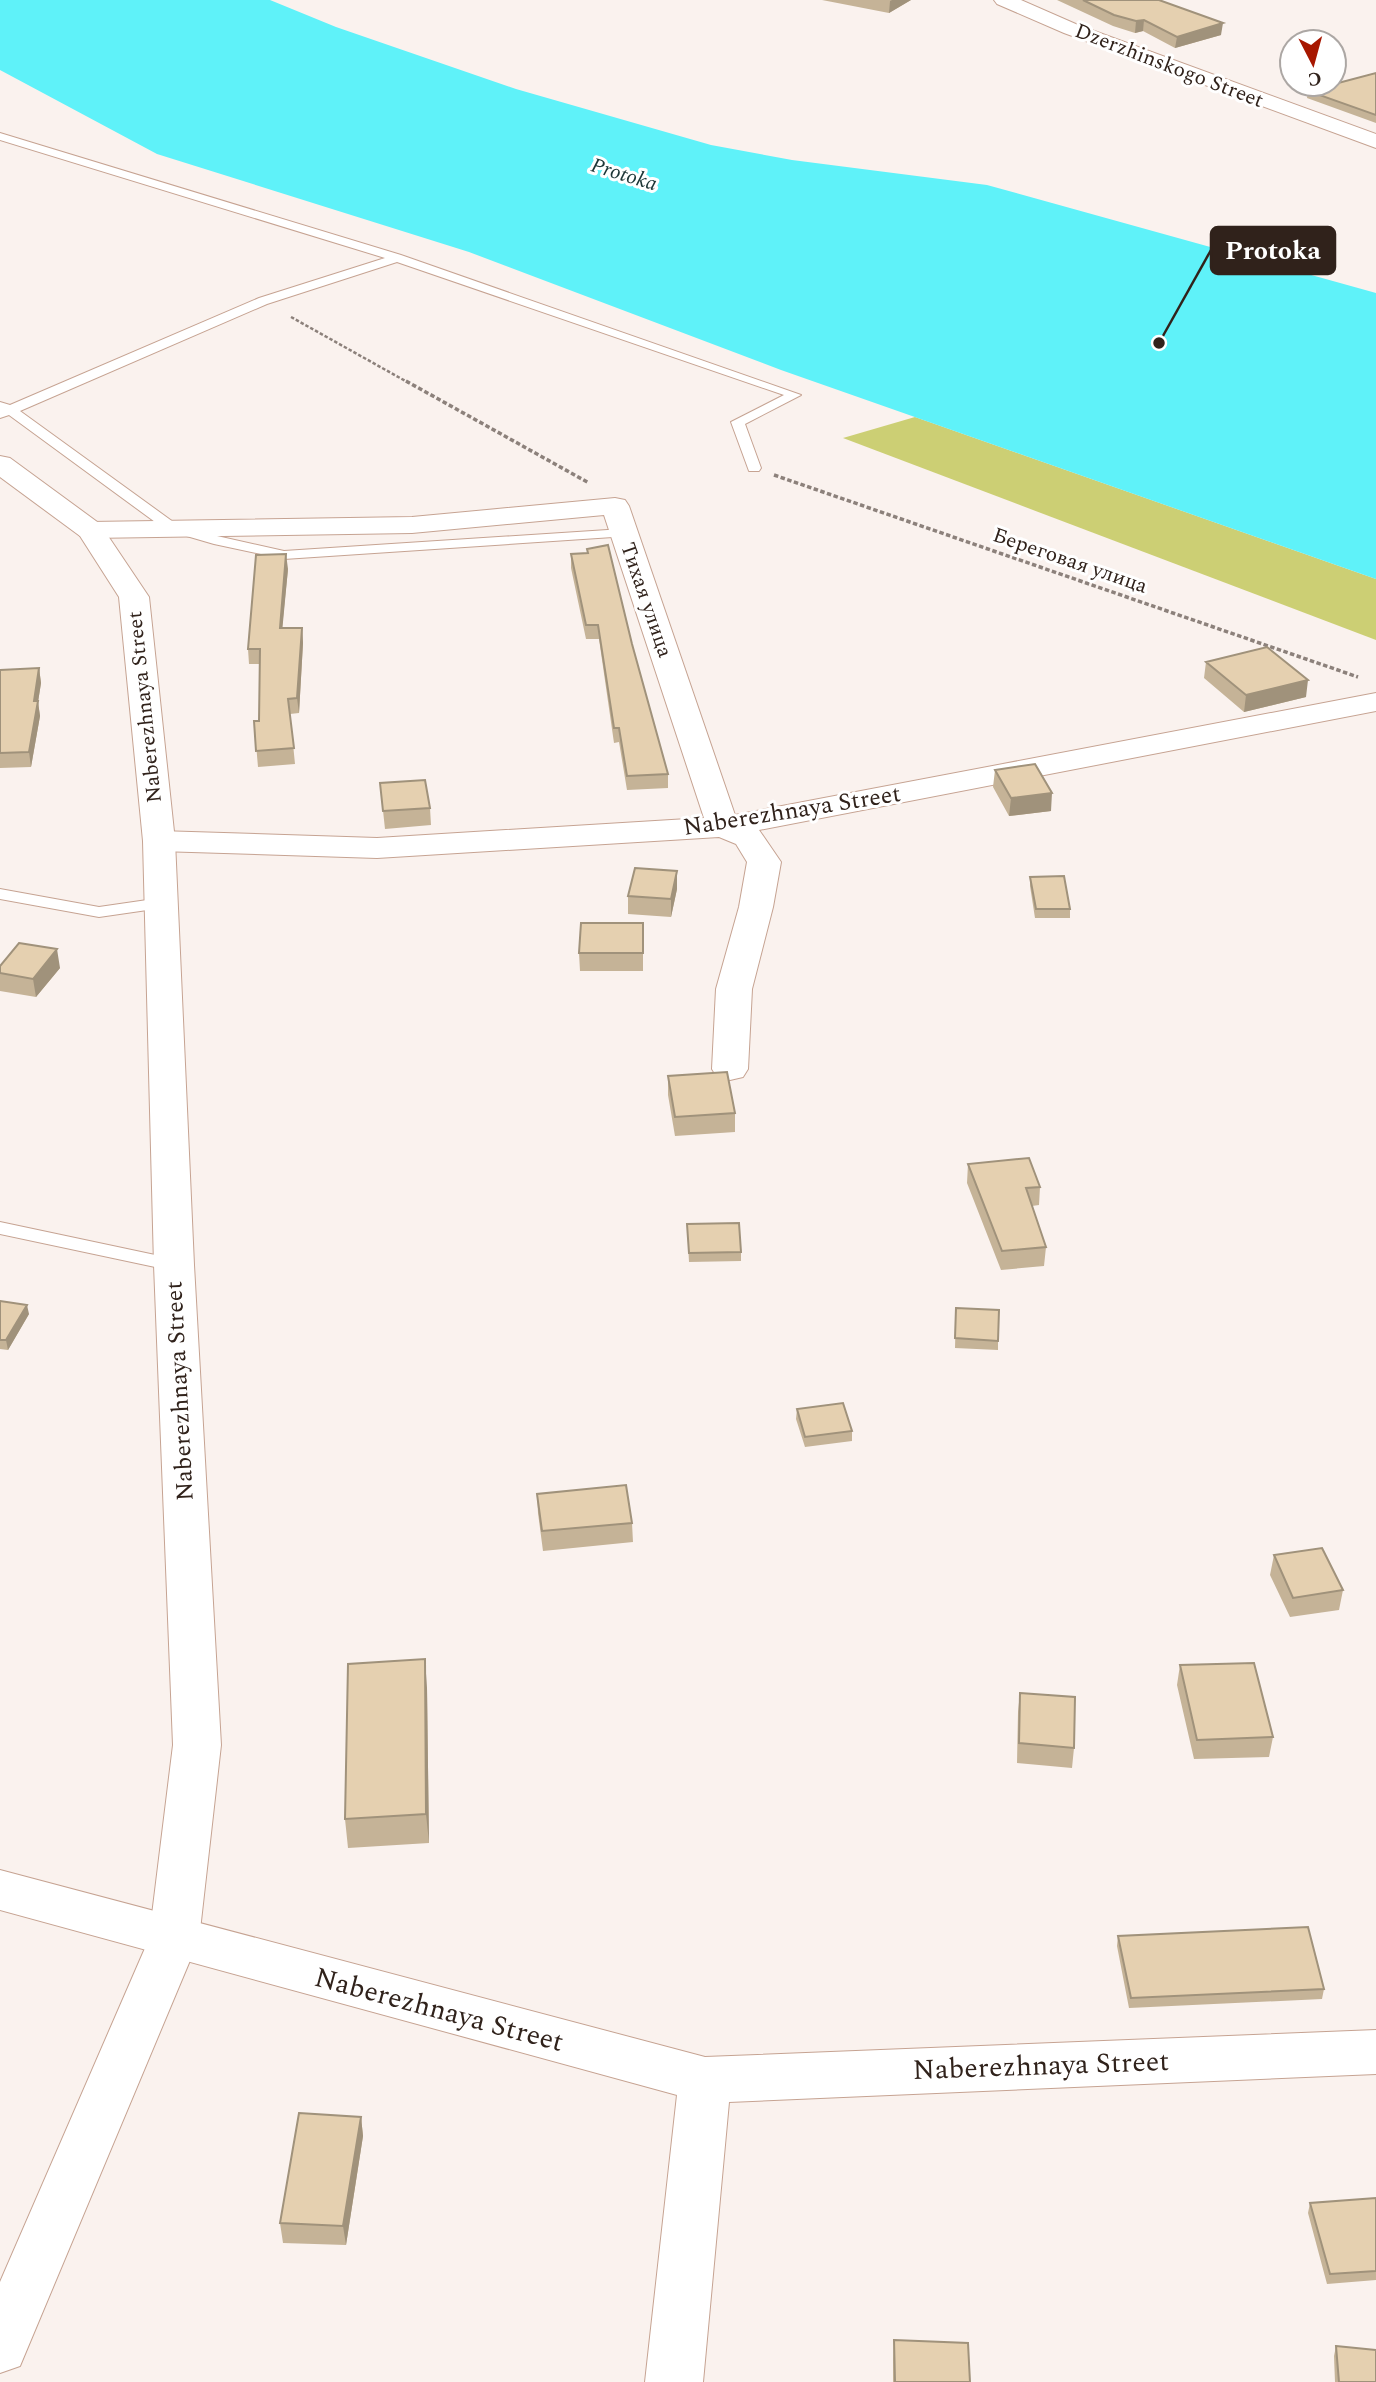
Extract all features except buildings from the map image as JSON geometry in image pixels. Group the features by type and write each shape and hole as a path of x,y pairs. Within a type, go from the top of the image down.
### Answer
{"street":[{"path":"1011,3 1044,0"},
{"name":"Dzerzhinskogo Street","path":"1011,3 1096,39 1376,141"},
{"name":"Naberezhnaya Street","path":"0,464 90,530 134,597 159,841 174,1265 197,1745 174,1939 0,2347"},
{"path":"90,530 171,527 248,530 619,519"},
{"name":"Тихая улица","path":"619,519 723,827"},
{"name":"Naberezhnaya Street","path":"159,841 377,848 723,827 1370,690"},
{"path":"723,827 748,837 764,862 756,907 734,989 730,1069"},
{"path":"0,1890 174,1939"},
{"name":"Naberezhnaya Street","path":"174,1939 705,2080 1376,2052"},
{"path":"674,2382 705,2080"}],"lane":[{"path":"0,136 397,258 795,395 738,422 754,468"},
{"path":"3,410 263,301 397,258"},
{"path":"3,410 171,527"},
{"path":"0,894 99,912 161,903"},
{"path":"0,1227 174,1265"}],"path":[{"path":"263,301 582,477 619,519"},
{"name":"Береговая улица","path":"754,468 1370,690"}],"green space":[{"path":"915,417 1376,579 1376,640 843,438"}],"water":[{"path":"0,0 270,0 336,27 516,89 711,145 792,160 987,185 1376,293 1376,579 781,370 469,252 157,154 0,70"}],"place":[{"name":"Protoka","path":"1159,343"}]}
